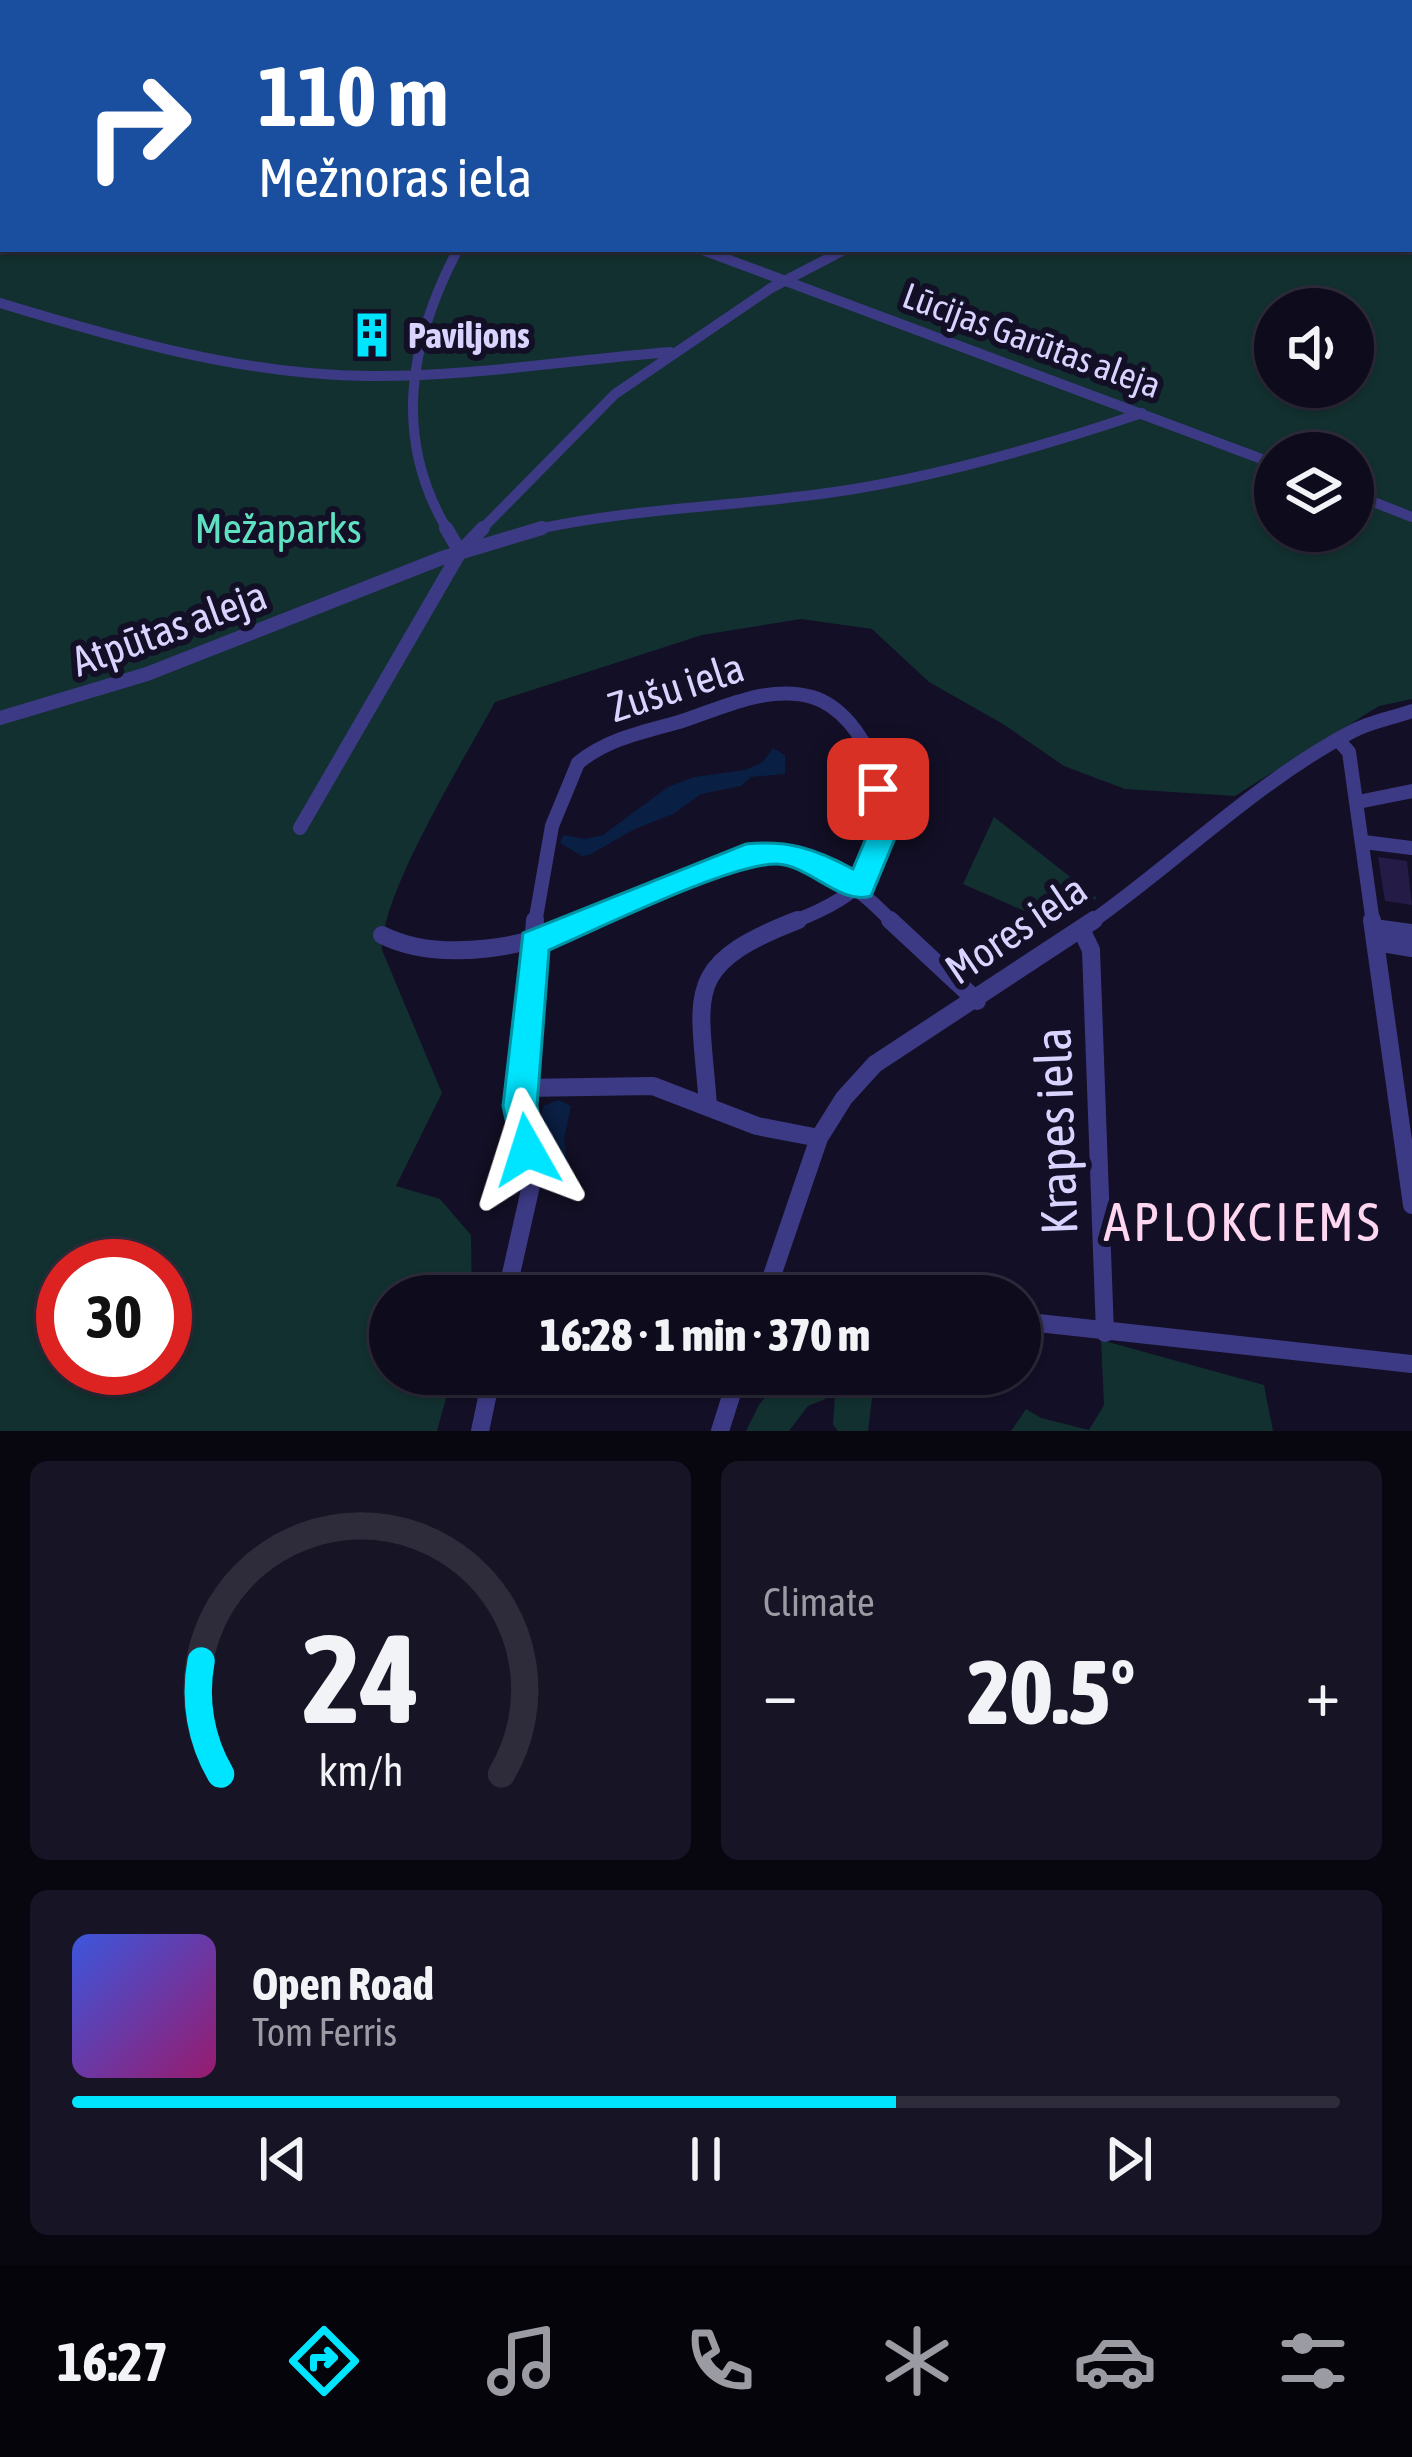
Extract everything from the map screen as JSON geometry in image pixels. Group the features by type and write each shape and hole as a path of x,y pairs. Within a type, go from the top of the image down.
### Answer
{"street":[{"path":"456,252 434,297 415,374 418,470 460,552"},
{"name":"Lūcijas Garūtas aleja","path":"708,252 1254,456"},
{"path":"300,828 460,552 615,394 785,281 840,252"},
{"path":"0,303 155,345 323,374 415,374 674,351"},
{"name":"Atpūtas aleja","path":"0,718 147,674 460,552 583,519 849,490 1043,446 1142,413"},
{"path":"1374,502 1412,517"},
{"name":"Zušu iela","path":"511,1275 532,1180 521,1120 521,1088 542,867 553,819 576,765 602,749 759,696 797,694 826,701 839,711 859,741 885,818 881,842 861,887"},
{"name":"Mores iela","path":"772,1275 819,1138 844,1098 874,1064 1081,929 1198,844 1244,801 1367,725 1412,711"},
{"path":"1339,741 1349,752 1358,802 1412,1205"},
{"path":"1358,802 1412,791"},
{"path":"1364,842 1412,848"},
{"path":"382,935 400,944 442,947 534,942 746,855 778,853 806,858 861,887 920,951 977,1001"},
{"path":"708,1106 704,996 715,963 737,945 816,913 861,887"},
{"name":"Krapes iela","path":"1081,929 1091,950 1105,1333"},
{"path":"1375,935 1412,933"},
{"path":"1375,935 1412,949"},
{"path":"521,1088 653,1086 758,1126 819,1138"},
{"path":"1041,1324 1412,1364"},
{"path":"480,1431 488,1395"},
{"path":"720,1431 731,1395"}],"green space":[{"name":"Mežaparks","path":"0,252 1412,252 1412,699 1379,706 1235,796 1125,789 1064,766 929,682 872,629 801,619 702,635 495,702 409,861 385,925 382,950 442,1093 396,1186 440,1199 471,1235 472,1275 369,1275 369,1395 447,1395 437,1431 0,1431"},
{"path":"994,817 1097,898 1054,924 963,884"},
{"path":"1101,1340 1264,1385 1273,1431 1011,1431 1026,1409 1041,1418 1089,1430 1104,1405"},
{"path":"767,1395 835,1395 808,1406 789,1431 746,1431"},
{"path":"835,1395 872,1395 868,1431 838,1431 833,1425"}],"water":[{"path":"773,748 785,755 785,774 751,777 741,786 701,794 673,814 589,855 582,856 560,843 563,835 585,839 603,835 668,787 694,777 745,770 763,762"},
{"path":"559,1100 571,1106 564,1138 568,1166 557,1172 544,1151 540,1123 543,1106"}],"building":[{"path":"1378,857 1407,861 1412,905 1385,901"}],"place":[{"name":"Paviljons","path":"372,335"}],"district":[{"name":"APLOKCIEMS","path":"1243,1222"}],"route":[{"path":"527,1150 520,1106 534,942 746,855 806,858 861,887 885,826 878,789"}]}
